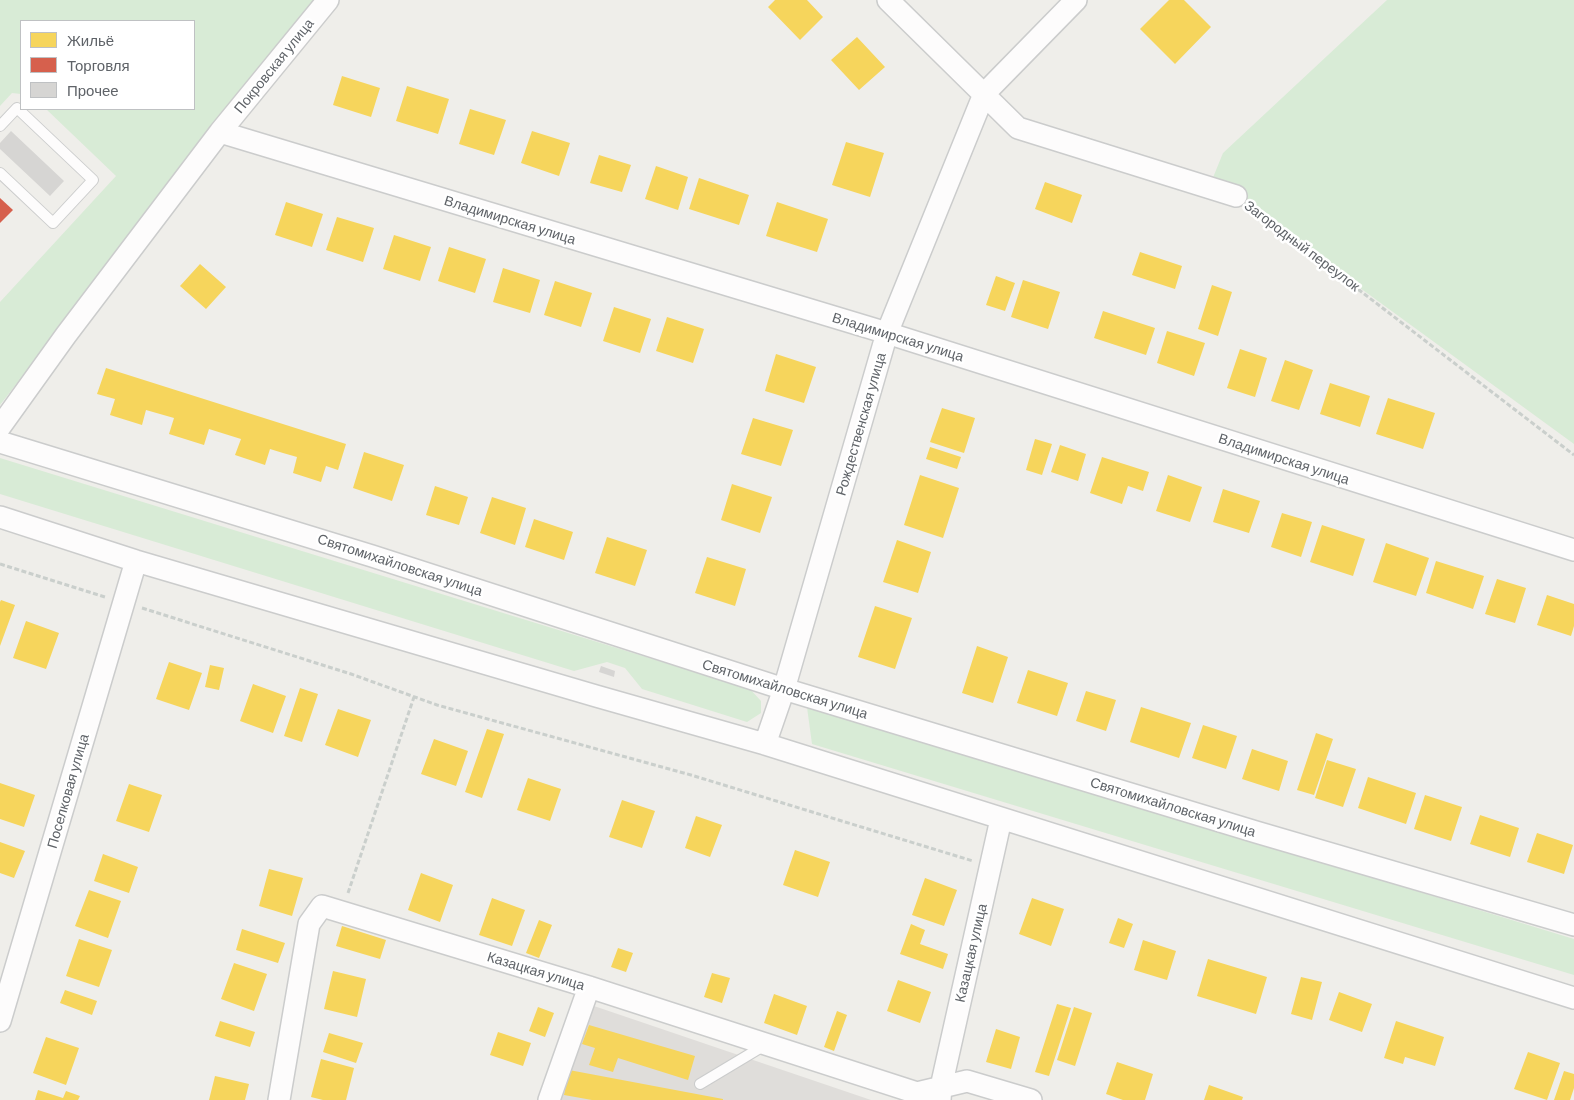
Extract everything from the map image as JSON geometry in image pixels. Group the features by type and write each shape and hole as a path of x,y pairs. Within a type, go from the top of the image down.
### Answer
{"street":[{"name":"Покровская улица","path":"0,427 66,335 220,132 328,0"},
{"name":"Загородный переулок","path":"888,0 1018,128 1236,196"},
{"name":"Рождественская улица","path":"765,744 784,689 887,333 984,94 1076,0"},
{"name":"Владимирская улица","path":"220,132 887,333 1574,550"},
{"name":"Святомихайловская улица","path":"0,442 372,556 784,689 1247,829 1574,925"},
{"path":"0,517 136,561 765,744 1574,998"},
{"name":"Поселковая улица","path":"0,1022 136,561"},
{"name":"Казацкая улица","path":"940,1093 1001,819"},
{"name":"Казацкая улица","path":"279,1100 309,924 322,906 589,987 917,1093 940,1093 967,1081 1031,1100"},
{"path":"549,1100 589,987"}],"lane":[{"path":"0,126 17,108 93,180 53,223 0,173"},
{"path":"700,1084 766,1044"}],"path":[{"name":"Загородный переулок","path":"1236,196 1574,455"},
{"path":"0,564 351,674 437,705 691,774 990,867"},
{"path":"341,912 414,697"}],"shaded area":[{"path":"591,1005 871,1100 555,1100"}],"green space":[{"path":"0,0 315,0 0,405 0,302 116,176 47,110 195,110 195,20 20,20 20,94 12,93 0,106"},
{"path":"1387,0 1574,0 1574,444 1212,180 1223,153"},
{"path":"0,458 750,689 761,701 761,713 747,722 642,689 625,668 607,662 574,671 0,494"},
{"path":"806,700 1315,860 1574,939 1574,975 812,744"}],"building: Жильё":[{"path":"775,0 807,0 823,17 800,40 768,7"},
{"path":"1169,0 1184,0 1211,27 1175,64 1140,29"},
{"path":"857,37 885,67 859,90 831,60"},
{"path":"342,76 380,88 371,117 333,105"},
{"path":"407,86 449,99 438,134 396,121"},
{"path":"470,109 506,120 494,155 459,144"},
{"path":"532,131 570,143 559,176 521,163"},
{"path":"846,142 884,153 870,197 832,185"},
{"path":"599,155 631,165 622,192 590,183"},
{"path":"656,166 688,177 678,210 645,199"},
{"path":"699,178 749,195 739,225 689,209"},
{"path":"1045,182 1082,195 1072,223 1035,209"},
{"path":"286,202 323,214 312,247 275,235"},
{"path":"777,202 828,219 817,252 766,236"},
{"path":"337,217 374,228 363,262 326,250"},
{"path":"394,235 431,247 420,281 383,269"},
{"path":"449,247 486,259 475,293 438,281"},
{"path":"1140,252 1182,266 1175,289 1132,275"},
{"path":"200,264 226,287 206,309 180,286"},
{"path":"503,268 540,280 530,313 493,302"},
{"path":"996,276 1015,283 1005,311 986,305"},
{"path":"1023,280 1060,292 1048,329 1011,317"},
{"path":"555,281 592,293 581,327 544,315"},
{"path":"1212,285 1232,292 1218,336 1198,329"},
{"path":"614,307 651,319 640,353 603,341"},
{"path":"1103,311 1155,328 1146,355 1094,338"},
{"path":"667,317 704,329 693,363 656,351"},
{"path":"1167,331 1205,343 1194,376 1157,363"},
{"path":"1240,349 1267,358 1255,397 1227,388"},
{"path":"776,354 816,367 804,403 765,391"},
{"path":"1285,360 1313,370 1299,410 1271,401"},
{"path":"106,368 346,444 338,470 326,466 321,482 293,473 297,457 270,449 265,465 235,455 241,439 209,429 204,445 169,434 174,418 146,410 142,425 110,415 115,399 97,394"},
{"path":"1330,383 1370,396 1360,427 1320,414"},
{"path":"1388,398 1435,413 1423,449 1376,434"},
{"path":"942,408 975,418 964,453 930,442"},
{"path":"753,418 793,430 781,466 741,454"},
{"path":"1035,439 1052,444 1042,475 1026,470"},
{"path":"1060,445 1086,454 1078,481 1051,472"},
{"path":"930,447 961,457 957,469 926,459"},
{"path":"364,452 404,465 392,501 353,488"},
{"path":"1102,457 1149,472 1143,491 1128,486 1122,504 1090,493"},
{"path":"920,475 959,488 943,538 904,525"},
{"path":"1168,475 1202,487 1190,522 1156,511"},
{"path":"732,484 772,497 760,533 721,520"},
{"path":"435,486 468,497 459,525 426,515"},
{"path":"1223,489 1260,501 1249,533 1213,522"},
{"path":"492,497 526,508 515,545 480,533"},
{"path":"1282,513 1312,522 1301,557 1271,547"},
{"path":"534,519 573,532 564,560 525,547"},
{"path":"1322,525 1365,539 1353,576 1310,562"},
{"path":"607,537 647,550 635,586 595,573"},
{"path":"897,540 931,552 918,593 883,582"},
{"path":"1386,543 1429,558 1416,596 1373,582"},
{"path":"707,557 746,569 735,606 695,593"},
{"path":"1436,561 1484,576 1473,609 1426,593"},
{"path":"1497,579 1526,588 1515,623 1485,614"},
{"path":"1547,595 1574,604 1574,626 1571,636 1537,625"},
{"path":"1,600 15,605 0,646 0,602"},
{"path":"875,606 912,618 895,669 858,657"},
{"path":"26,621 59,633 46,669 13,658"},
{"path":"977,646 1008,657 993,703 962,693"},
{"path":"169,662 202,673 189,710 156,699"},
{"path":"210,665 224,668 219,690 205,687"},
{"path":"1028,670 1068,683 1057,716 1017,703"},
{"path":"253,684 286,696 273,733 240,721"},
{"path":"300,688 318,694 302,742 284,736"},
{"path":"1086,691 1116,700 1106,731 1076,721"},
{"path":"1141,707 1191,723 1179,758 1130,742"},
{"path":"338,709 371,720 358,757 325,745"},
{"path":"1203,725 1237,736 1226,769 1192,758"},
{"path":"487,729 504,734 482,798 465,792"},
{"path":"1316,733 1333,739 1314,795 1297,790"},
{"path":"434,739 468,751 456,786 421,774"},
{"path":"1252,749 1288,761 1279,791 1242,779"},
{"path":"1327,760 1356,769 1343,807 1315,798"},
{"path":"1368,777 1416,793 1406,824 1358,808"},
{"path":"528,778 561,789 550,821 517,810"},
{"path":"0,783 35,795 24,827 0,819"},
{"path":"129,784 162,795 149,832 116,821"},
{"path":"1425,795 1462,807 1451,841 1414,829"},
{"path":"622,800 655,811 642,848 609,837"},
{"path":"1480,815 1519,828 1510,857 1470,844"},
{"path":"696,816 722,825 710,857 685,848"},
{"path":"1537,833 1573,845 1564,874 1527,862"},
{"path":"0,842 25,851 14,878 0,873"},
{"path":"795,850 830,862 818,897 783,885"},
{"path":"103,854 138,867 129,893 94,881"},
{"path":"269,869 303,878 292,916 259,906"},
{"path":"421,873 453,885 440,922 408,910"},
{"path":"925,878 957,890 944,926 912,915"},
{"path":"89,890 121,901 108,938 75,926"},
{"path":"492,898 525,910 512,946 479,935"},
{"path":"1032,898 1064,909 1051,946 1019,934"},
{"path":"1118,918 1133,924 1124,948 1109,943"},
{"path":"539,920 552,925 539,958 526,953"},
{"path":"911,924 925,930 920,944 948,954 943,969 900,954"},
{"path":"342,926 386,940 380,959 336,946"},
{"path":"242,929 285,943 278,963 236,950"},
{"path":"79,939 112,950 99,987 66,976"},
{"path":"1143,940 1176,951 1167,980 1134,970"},
{"path":"618,948 633,953 626,972 611,967"},
{"path":"1208,959 1267,977 1256,1014 1197,996"},
{"path":"234,963 267,974 254,1011 221,999"},
{"path":"333,971 366,979 357,1017 324,1009"},
{"path":"712,973 730,978 722,1003 704,997"},
{"path":"1301,977 1322,982 1312,1020 1291,1014"},
{"path":"898,980 931,992 920,1023 887,1011"},
{"path":"65,990 97,1001 92,1015 60,1003"},
{"path":"1339,992 1372,1004 1362,1032 1329,1020"},
{"path":"774,994 807,1006 797,1035 764,1023"},
{"path":"1057,1004 1071,1008 1049,1076 1035,1072"},
{"path":"538,1007 554,1013 545,1037 529,1031"},
{"path":"1074,1007 1092,1013 1075,1066 1057,1060"},
{"path":"837,1011 847,1015 834,1051 824,1047"},
{"path":"220,1021 255,1032 250,1047 215,1036"},
{"path":"1396,1021 1444,1037 1435,1066 1405,1057 1403,1064 1384,1058"},
{"path":"589,1025 695,1056 688,1080 618,1058 613,1072 589,1065 595,1048 582,1044"},
{"path":"996,1029 1020,1037 1011,1069 986,1062"},
{"path":"498,1032 531,1043 523,1066 490,1055"},
{"path":"329,1033 363,1043 356,1063 323,1052"},
{"path":"46,1037 79,1048 66,1085 33,1073"},
{"path":"1528,1052 1560,1063 1547,1100 1514,1089"},
{"path":"321,1059 354,1068 346,1100 323,1100 311,1097"},
{"path":"1117,1062 1153,1074 1145,1100 1123,1100 1106,1094"},
{"path":"569,1070 723,1100 592,1100 564,1095"},
{"path":"1564,1071 1574,1074 1574,1088 1570,1100 1554,1100"},
{"path":"215,1076 249,1084 245,1100 209,1100"},
{"path":"1209,1085 1243,1097 1242,1100 1204,1100"},
{"path":"38,1090 63,1098 66,1091 80,1096 78,1100 35,1100"}],"building: Торговля":[{"path":"0,198 13,210 0,223"}],"building: Прочее":[{"path":"11,131 64,181 50,196 0,149 0,143"},
{"path":"601,666 615,671 614,677 599,672"}]}
